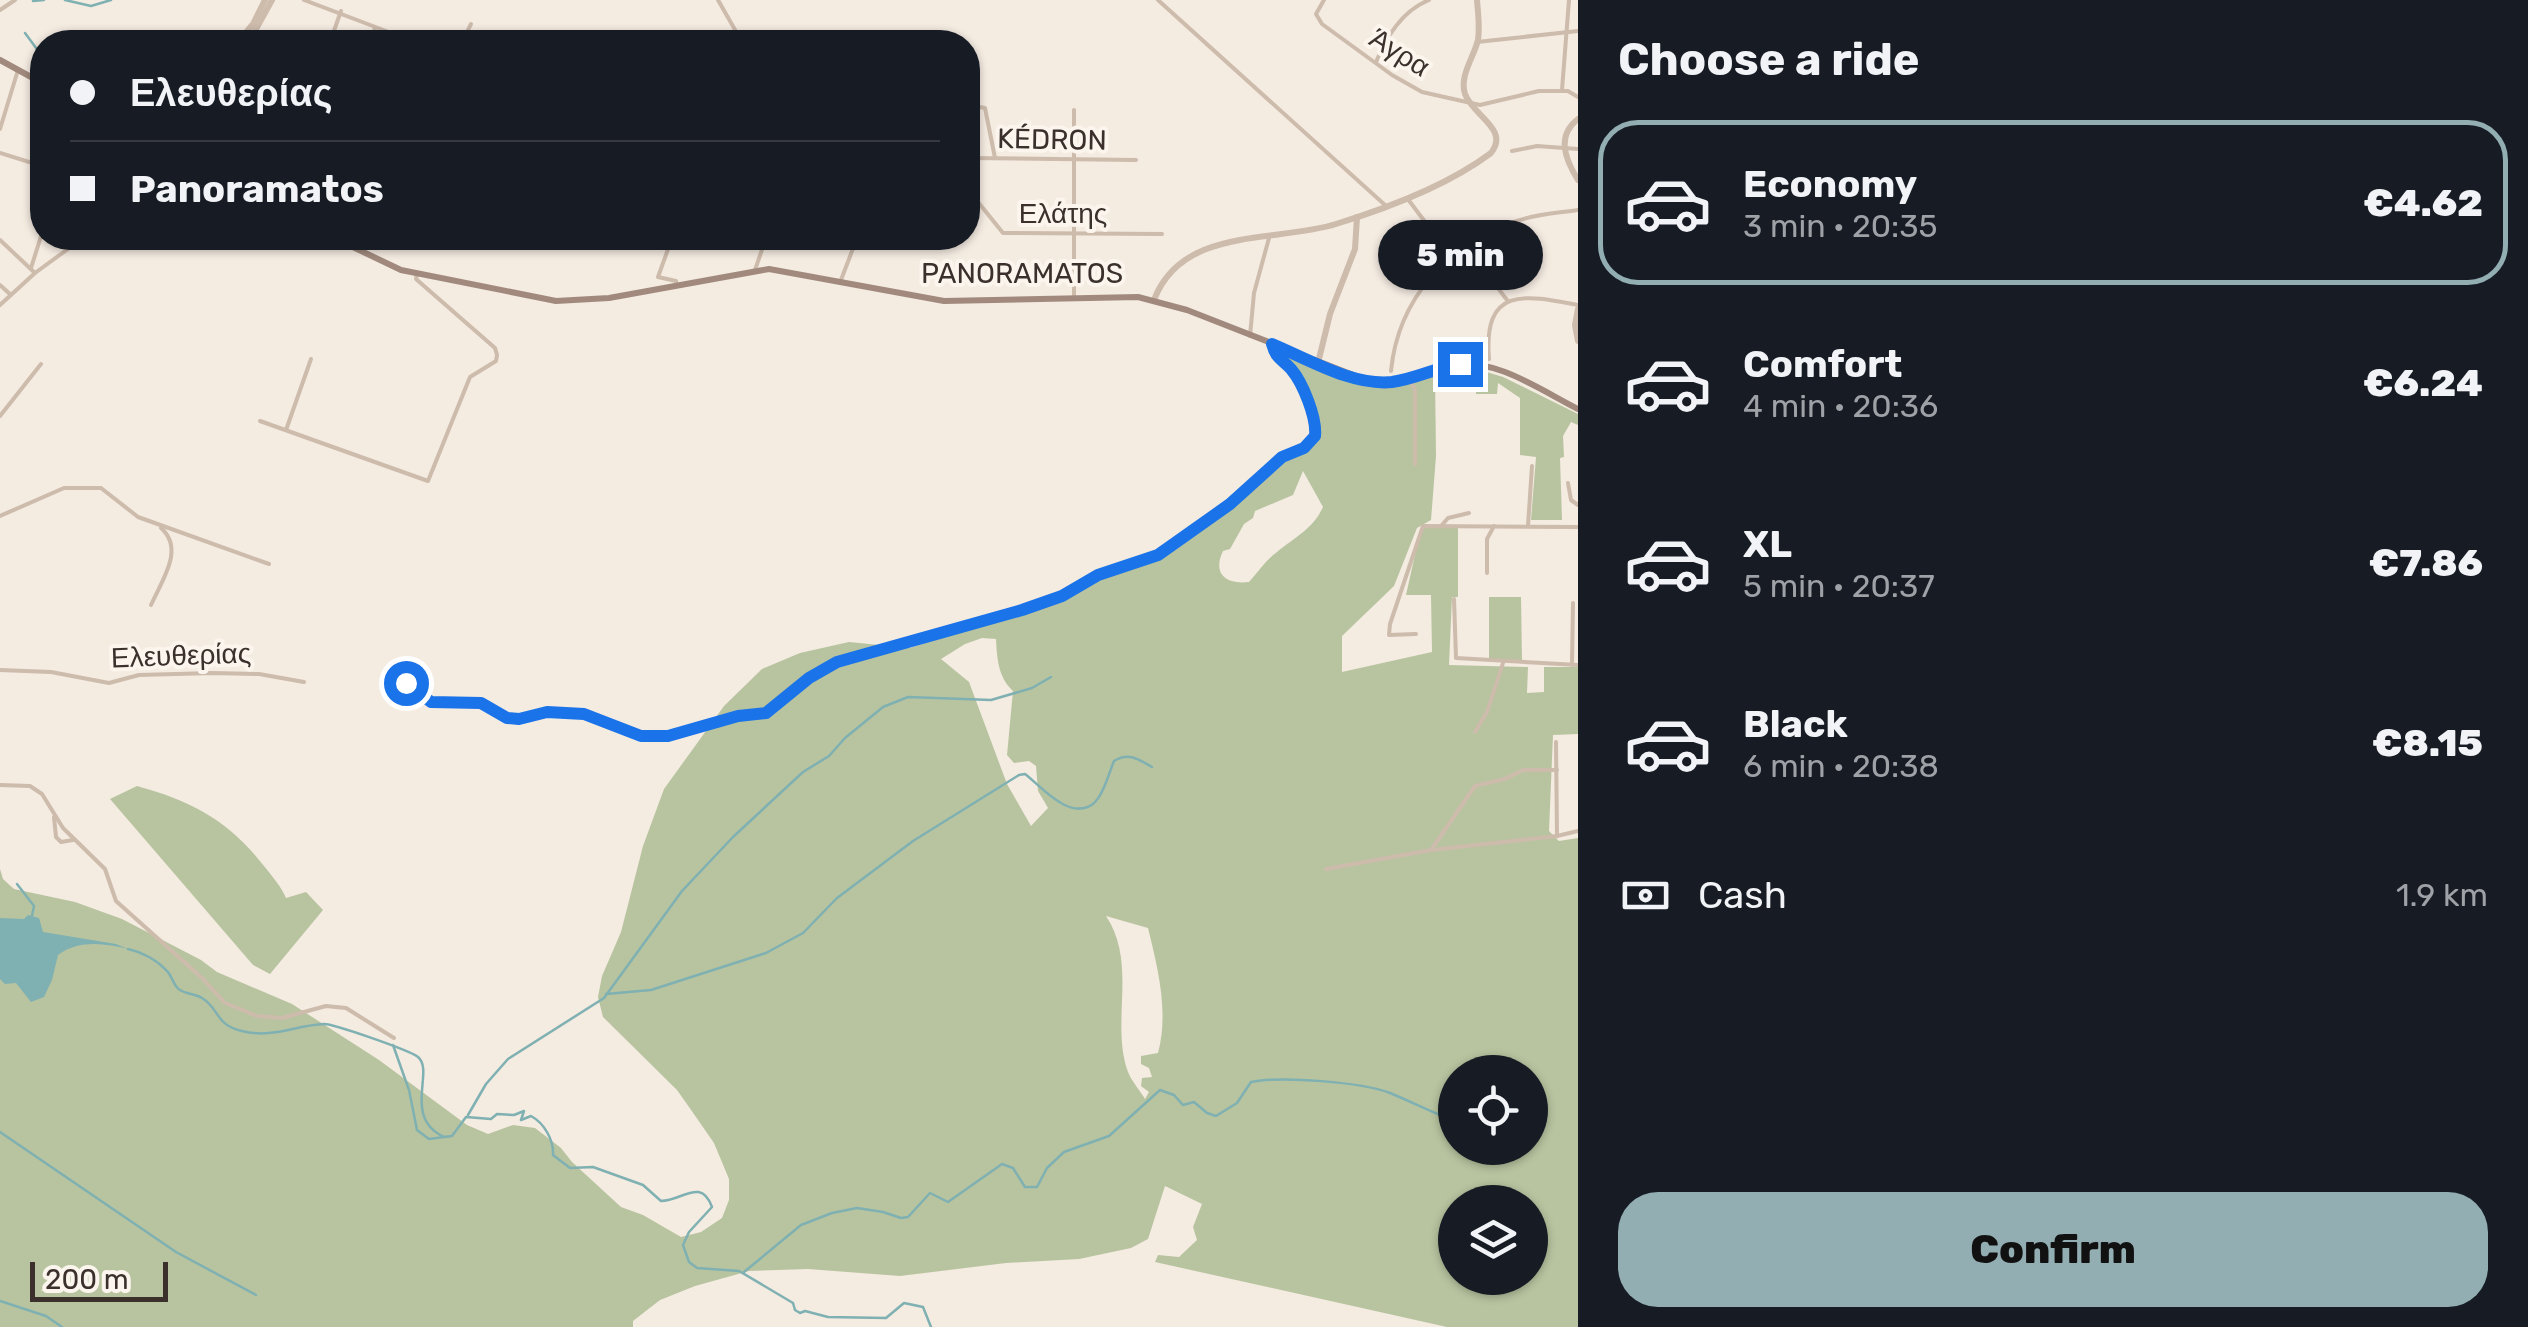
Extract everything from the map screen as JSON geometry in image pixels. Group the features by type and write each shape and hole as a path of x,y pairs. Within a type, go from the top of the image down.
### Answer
{"main road":[{"path":"0,60 30,76"},
{"name":"PANORAMATOS","path":"358,250 416,274 556,302 608,298 755,270 792,272 944,301 1125,296 1154,300 1372,381 1410,378 1450,366 1481,365 1578,408"}],"street":[{"path":"0,10 15,0"},
{"path":"247,30 268,0"},
{"path":"254,30 268,0"},
{"path":"304,0 380,30"},
{"path":"718,0 735,30"},
{"path":"1158,0 1386,206"},
{"name":"Άγρα","path":"1324,0 1317,16 1330,30 1422,92 1471,104"},
{"path":"1376,62 1389,36 1408,12 1429,0"},
{"path":"1154,300 1167,275 1188,258 1218,246 1332,226 1358,217 1407,198 1474,164 1495,148 1496,134 1465,94 1464,81 1478,42 1478,0"},
{"path":"1562,90 1570,0"},
{"path":"334,30 340,13"},
{"path":"469,30 472,24"},
{"path":"1478,42 1578,31"},
{"path":"0,129 18,70"},
{"path":"1471,104 1483,105 1539,91 1562,90 1578,97"},
{"path":"980,106 985,108 989,122 994,158"},
{"path":"1074,110 1074,297"},
{"path":"1578,119 1569,126 1563,148 1578,180"},
{"path":"1512,151 1537,146 1578,149"},
{"path":"0,153 30,162"},
{"name":"KÉDRON","path":"980,158 1136,160"},
{"path":"1407,198 1432,230 1485,271 1507,300"},
{"name":"Ελάτης","path":"980,205 1001,232 1162,234"},
{"path":"1391,371 1395,340 1410,302 1459,250 1516,221 1578,210"},
{"path":"1318,363 1330,314 1356,249 1358,217"},
{"path":"1250,336 1254,292 1269,235"},
{"path":"0,240 33,271"},
{"path":"33,271 38,250"},
{"path":"0,305 33,271 65,250"},
{"path":"668,250 658,277 677,285"},
{"path":"755,270 762,250"},
{"path":"841,282 853,250"},
{"path":"260,421 428,481 470,377 498,355 495,348 416,279 416,274"},
{"path":"0,285 11,295"},
{"path":"1489,360 1488,329 1493,314 1507,300 1526,296 1578,307 1578,341"},
{"path":"406,683 434,703 481,703 507,718 519,719 547,712 584,714 641,736 675,735 723,719 766,713 809,678 837,662 1062,596 1098,575 1158,555 1230,504 1282,457 1304,448 1315,436 1312,409 1294,372 1278,360 1272,344"},
{"path":"286,430 311,358"},
{"path":"0,416 41,364"},
{"path":"1410,378 1415,390 1415,464"},
{"path":"1528,526 1532,466"},
{"path":"1568,482 1578,505"},
{"path":"0,516 64,488 101,488 138,517 268,564"},
{"path":"1571,496 1578,495"},
{"path":"1442,525 1448,518 1469,513"},
{"path":"151,605 174,551 169,535 158,525"},
{"path":"1416,634 1389,635 1420,529 1426,525 1578,527"},
{"path":"1486,574 1487,538 1494,526"},
{"path":"1454,600 1454,656 1575,665 1572,603"},
{"path":"1476,732 1487,712 1503,662"},
{"name":"Ελευθερίας","path":"0,670 56,673 109,683 139,675 214,672 304,682"},
{"path":"1556,742 1557,836"},
{"path":"1431,850 1475,786 1505,780 1523,770 1557,770"},
{"path":"0,785 36,788 74,840 105,870 116,901 202,978 225,1004 257,1016 282,1018 334,1006 346,1008 394,1038"},
{"path":"54,816 56,838 61,842 74,840"},
{"path":"1326,870 1431,850 1578,832"}],"green space":[{"path":"1278,351 1354,381 1389,383 1435,375 1436,456 1431,520 1417,528 1394,586 1342,636 1342,672 1432,652 1431,595 1406,595 1421,528 1426,525 1458,528 1458,597 1452,597 1449,665 1528,667 1527,693 1544,692 1544,667 1578,667 1578,734 1553,735 1549,831 1559,841 1578,838 1578,1327 1447,1327 1155,1262 1158,1255 1179,1257 1197,1240 1193,1227 1202,1204 1165,1186 1148,1239 1131,1248 1079,1259 900,1276 808,1269 749,1271 660,1300 633,1321 633,1327 0,1327 0,869 3,879 14,889 75,902 122,919 217,972 292,1004 379,1060 467,1125 488,1134 513,1125 535,1128 621,1207 681,1237 701,1232 722,1218 729,1200 729,1179 714,1143 677,1090 603,1017 598,997 664,789 724,706 762,669 800,653 849,642 910,648 1051,602 1093,578 1153,559 1229,507 1282,459 1315,438 1311,406 1295,373","holes":["1303,471 1323,507 1314,521 1269,559 1249,582 1228,580 1220,572 1223,551 1230,549 1255,511 1293,495","982,638 996,639 1001,673 1013,691 1007,755 1014,763 1029,761 1036,766 1038,791 1048,808 1031,826 1007,784 969,682 941,659","1106,916 1148,928 1162,1022 1158,1053 1141,1056 1141,1064 1149,1068 1152,1077 1142,1078 1141,1086 1149,1092 1145,1099 1130,1076 1123,1053 1120,954"]},
{"path":"1477,369 1503,377 1578,414 1578,425 1571,422 1563,436 1562,520 1531,520 1536,457 1520,455 1520,398 1498,383 1497,394 1476,394"},
{"path":"1489,597 1521,597 1522,663 1489,660"},
{"path":"137,786 175,798 223,825 251,850 286,898 306,892 323,910 270,974 253,965 110,799"}],"water":[{"path":"28,915 39,918 43,932 128,949 92,944 66,950 58,955 44,997 31,1002 16,983 5,984 0,979 0,918 24,919"}],"waterway":[{"path":"33,1 44,0"},
{"path":"65,0 91,6 111,0"},
{"path":"25,33 30,40"},
{"path":"468,1115 486,1084 508,1059 604,998 682,891 733,837 803,772 829,756 883,707 908,697 991,700 1032,688 1051,677"},
{"path":"606,994 651,990 766,953 803,933 837,898 913,841 1019,775 1025,774 1065,805 1084,808 1100,796 1114,761 1129,757 1152,767"},
{"path":"17,884 34,906 32,916"},
{"path":"128,949 159,963 178,988 202,998 233,1028 264,1033 324,1024 418,1057 422,1064 425,1118 444,1137"},
{"path":"393,1045 409,1090 417,1130 429,1139 452,1136 466,1117 491,1119 497,1114 524,1111 521,1120 531,1116 540,1123 550,1138 553,1155 570,1168 593,1167 643,1185 661,1201 697,1192 708,1198 712,1207 689,1232 683,1245 689,1262 697,1268 739,1271 793,1303 800,1313 886,1318 904,1303 923,1307 931,1327"},
{"path":"744,1272 801,1225 832,1213 857,1208 908,1217 930,1193 948,1202 1002,1164 1013,1168 1025,1187 1037,1187 1047,1168 1064,1152 1109,1136 1160,1090 1174,1095 1183,1105 1194,1102 1216,1116 1237,1103 1251,1082 1341,1083 1390,1093 1438,1114"},
{"path":"0,1132 176,1252 256,1295"},
{"path":"0,1301 46,1316 62,1327"}],"route":[{"path":"406,683 434,703 481,703 507,718 519,719 547,712 584,714 641,736 675,735 723,719 766,713 809,678 837,662 1062,596 1098,575 1158,555 1230,504 1282,457 1304,448 1315,436 1312,409 1294,372 1278,360 1272,344 1342,372 1380,382 1404,380 1460,364"}]}
